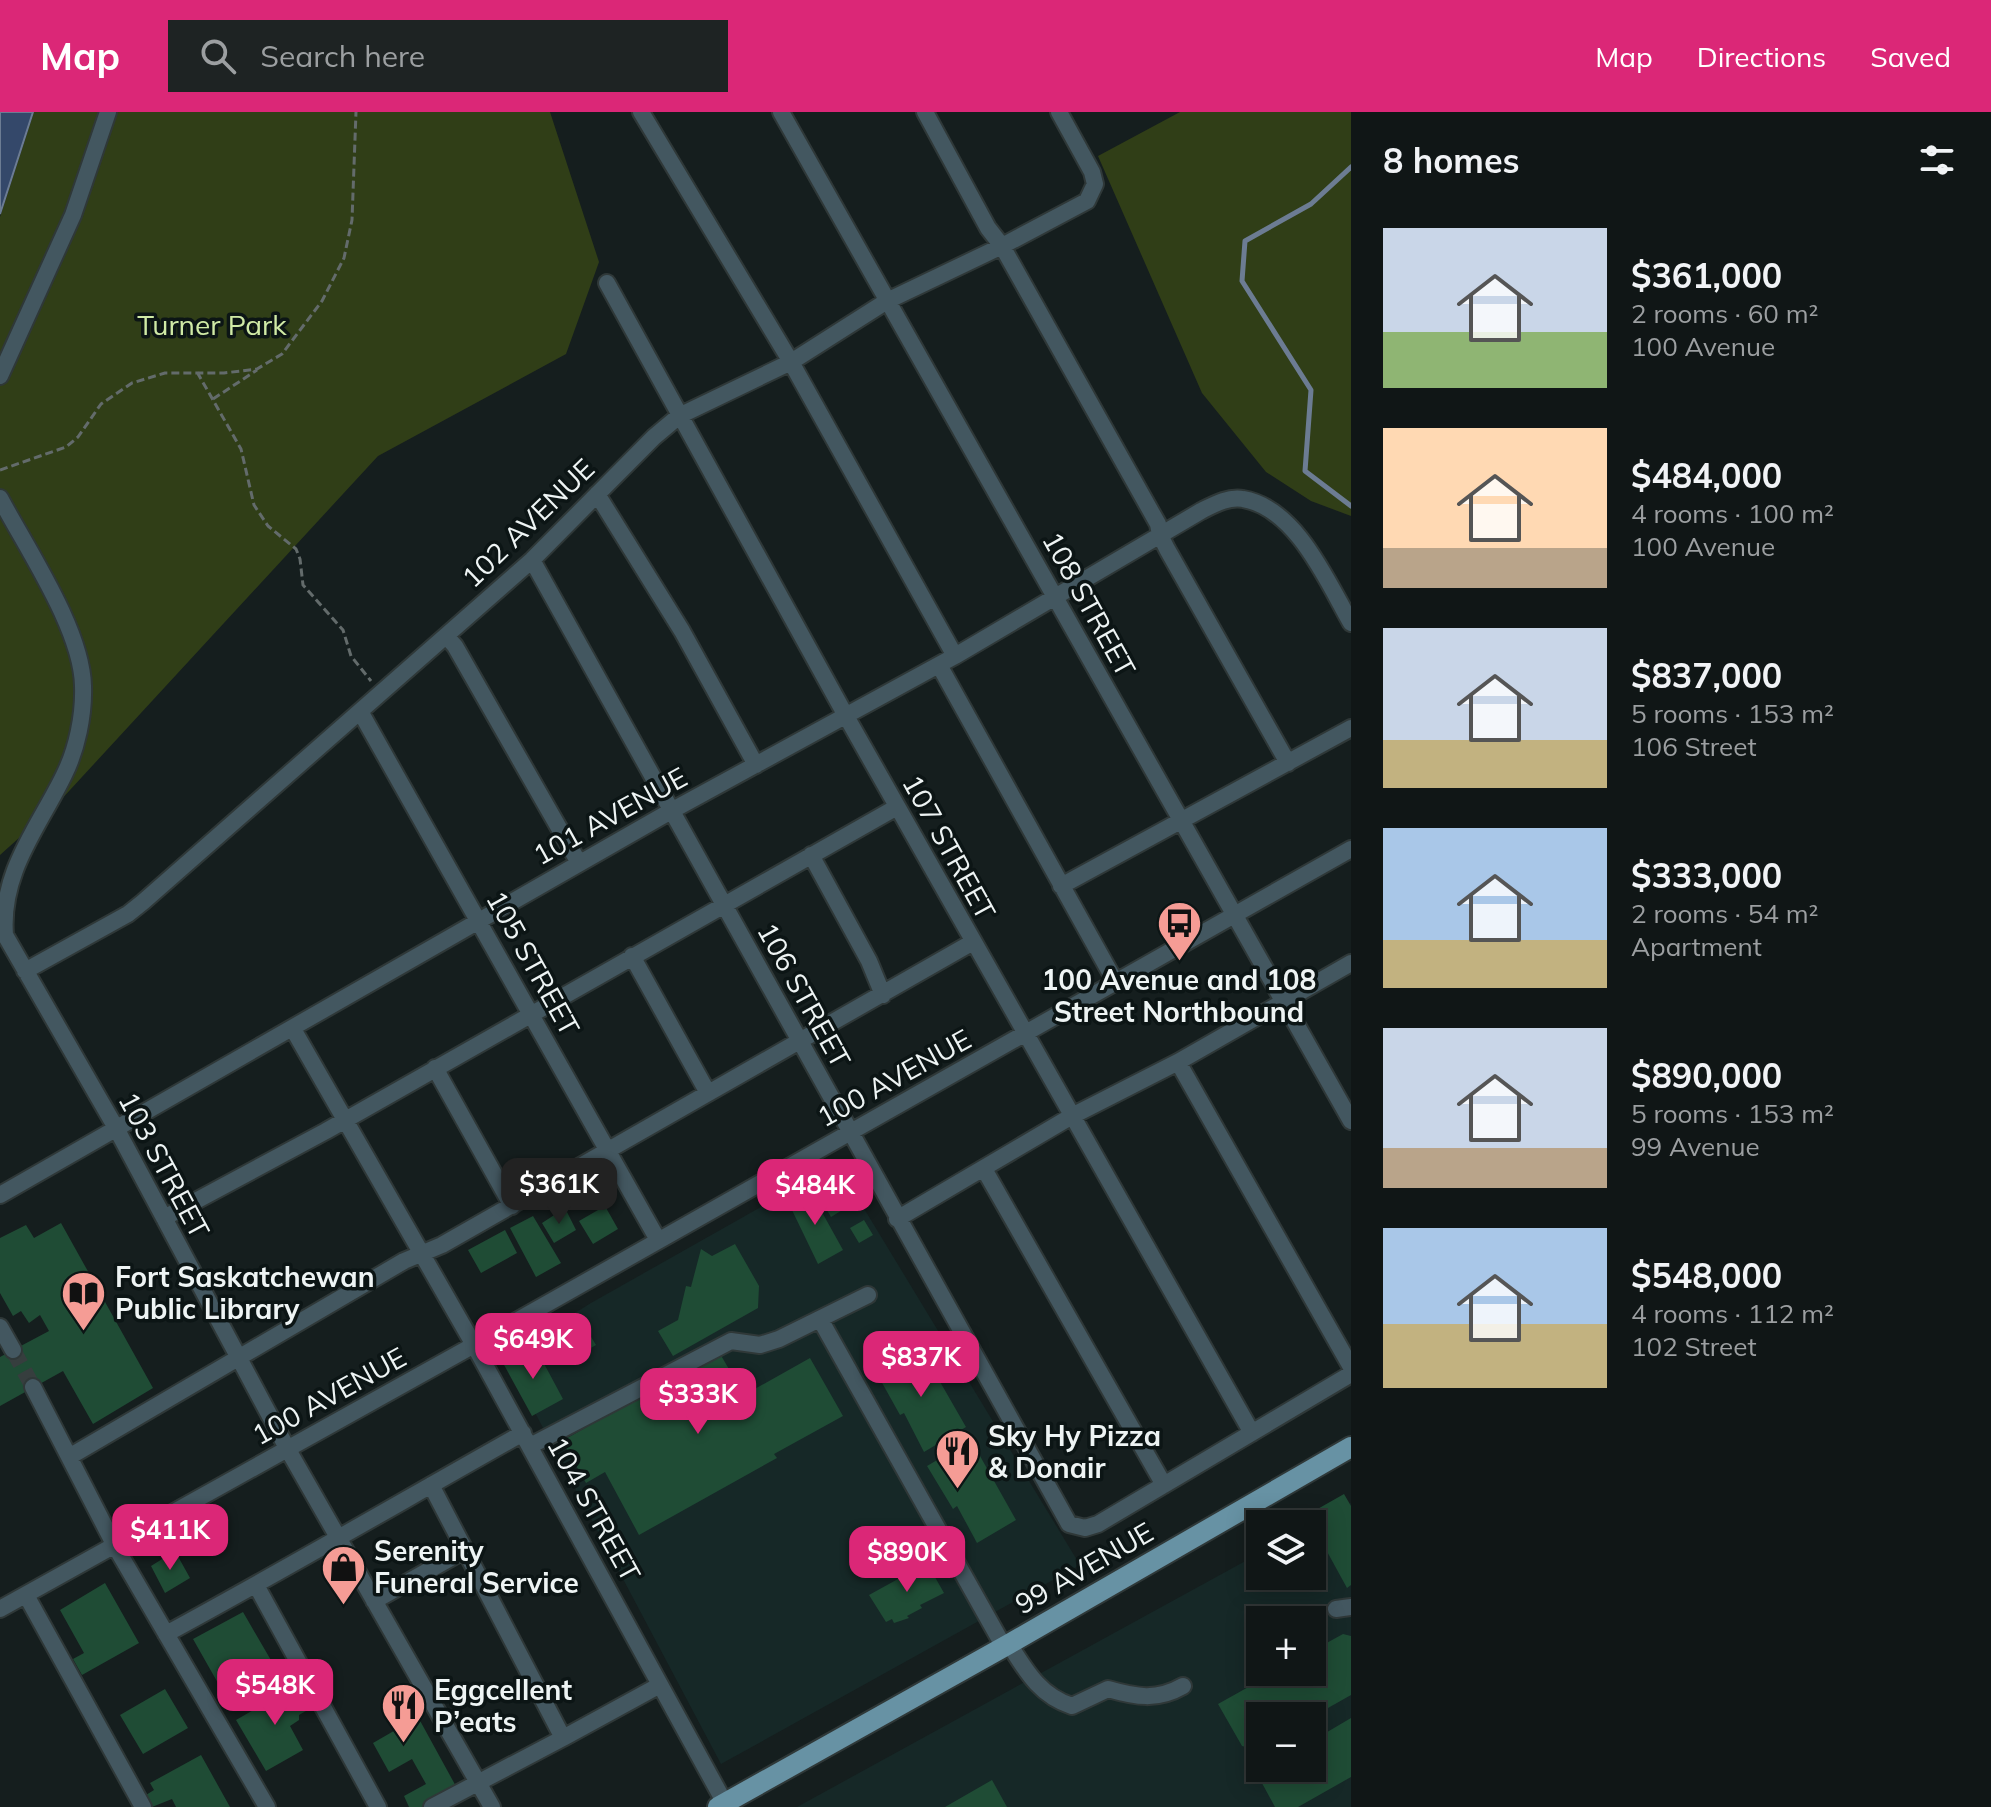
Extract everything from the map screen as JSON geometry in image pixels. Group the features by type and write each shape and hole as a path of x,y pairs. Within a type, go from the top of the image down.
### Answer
{"main road":[{"name":"99 AVENUE","path":"724,1806 1351,1447"}],"street":[{"path":"0,376 73,215 108,112"},
{"path":"641,112 791,362 955,656"},
{"name":"108 STREET","path":"781,112 1351,1121"},
{"path":"925,112 1158,524 1160,535 1288,763"},
{"name":"102 AVENUE","path":"25,971 128,914 532,560 654,437 679,416 791,362 887,301 1087,201 1095,184 1092,172 1059,112"},
{"name":"107 STREET","path":"607,283 897,807 1252,1433"},
{"path":"597,494 682,631 756,765"},
{"name":"103 STREET","path":"0,498 63,616 79,659 83,686 71,758 5,877 0,906 10,946 116,1128 287,1448 492,1807"},
{"name":"101 AVENUE","path":"0,1195 671,811 955,656 1220,502 1240,498 1271,509 1310,550 1351,623"},
{"name":"106 STREET","path":"532,560 1069,1524 1092,1527 1351,1374"},
{"path":"446,636 455,646 579,863"},
{"path":"939,665 1116,983"},
{"name":"105 STREET","path":"361,713 658,1240"},
{"path":"1061,886 1351,728"},
{"path":"164,1218 345,1120 897,807"},
{"name":"100 AVENUE","path":"0,1609 1351,849"},
{"path":"811,855 869,961 883,995"},
{"path":"69,1457 422,1253 512,1206 973,942"},
{"path":"632,956 708,1093"},
{"path":"897,1219 1072,1116 1178,1062 1351,963"},
{"name":"104 STREET","path":"293,1029 474,1345 724,1806"},
{"path":"1178,1062 1351,1367"},
{"path":"435,1068 512,1206"},
{"path":"984,1169 1164,1485"},
{"path":"166,1634 431,1485 731,1341 760,1345 779,1339 868,1295"},
{"path":"820,1319 1006,1645 1032,1680 1055,1701 1072,1706 1108,1689 1153,1698 1183,1686"},
{"path":"0,1327 13,1350"},
{"path":"33,1387 115,1546 267,1807"},
{"path":"431,1485 563,1738"},
{"path":"374,1601 465,1550"},
{"path":"256,1585 378,1807"},
{"path":"26,1595 143,1807"},
{"path":"432,1807 660,1685"}],"path":[{"path":"213,399 274,361 292,344 322,301 344,258 352,220 356,112"},
{"path":"0,470 66,447 78,437 101,404 132,383 165,373 239,372 260,368"},
{"path":"197,372 241,449 254,505 268,526 296,549 303,585 343,630 351,656 381,693"}],"shaded area":[{"path":"837,1164 1080,1565 721,1764 505,1356 591,1303"},
{"path":"1351,1503 1351,1807 797,1807 1246,1561 1246,1590 1326,1590 1326,1516"}],"green space":[{"name":"Turner Park","path":"34,112 550,112 599,262 566,354 378,456 58,803 0,855 0,217"},
{"path":"1180,112 1351,112 1351,516 1311,501 1266,472 1202,393 1098,156"}],"water":[{"path":"0,112 33,112 0,214"}],"building":[{"path":"841,1186 852,1204 831,1217 818,1195"},
{"path":"803,1189 818,1205 843,1250 818,1264 791,1208 792,1195"},
{"path":"605,1206 618,1229 593,1244 579,1221"},
{"path":"565,1208 576,1230 554,1243 542,1223"},
{"path":"533,1216 561,1263 536,1277 510,1228"},
{"path":"864,1220 873,1235 859,1243 850,1228"},
{"path":"61,1223 153,1388 93,1424 63,1371 0,1406 0,1357 49,1331 40,1315 29,1323 21,1311 13,1316 0,1293 0,1238 26,1225 34,1238"},
{"path":"505,1230 517,1253 481,1273 468,1250"},
{"path":"735,1244 759,1286 758,1308 673,1356 658,1331 678,1320 686,1286 691,1287 701,1249 712,1256"},
{"path":"585,1327 596,1345 582,1353 572,1335"},
{"path":"534,1345 563,1399 532,1416 503,1363"},
{"path":"920,1347 966,1427 924,1452 904,1413 900,1415 876,1372"},
{"path":"719,1352 744,1395 810,1358 843,1416 774,1454 777,1458 639,1535 605,1472 586,1483 562,1441"},
{"path":"971,1440 1016,1520 977,1543 957,1506 953,1509 927,1466"},
{"path":"1344,1494 1351,1506 1351,1585 1347,1588 1326,1550 1326,1510 1316,1510"},
{"path":"175,1551 190,1578 165,1593 151,1566"},
{"path":"927,1563 944,1593 920,1605 922,1608 907,1616 909,1618 886,1622 869,1595"},
{"path":"105,1583 139,1643 82,1675 73,1659 84,1653 60,1610"},
{"path":"243,1612 279,1674 242,1696 236,1685 223,1692 193,1639"},
{"path":"1343,1634 1351,1636 1351,1695 1326,1709 1326,1702 1246,1702 1246,1747 1242,1746 1218,1704 1250,1686 1326,1686 1326,1643"},
{"path":"293,1687 301,1689 311,1708 299,1715 299,1720 290,1726 303,1750 266,1771 236,1720"},
{"path":"165,1689 188,1728 143,1754 120,1715"},
{"path":"418,1717 458,1790 428,1807 409,1807 404,1796 426,1784 412,1759 389,1772 373,1743"},
{"path":"1351,1718 1351,1777 1298,1807 1275,1807 1261,1782 1326,1782 1326,1733"},
{"path":"201,1755 230,1807 176,1807 172,1799 152,1807 146,1795 154,1790 150,1783"},
{"path":"992,1780 1007,1807 945,1807"}],"waterway":[{"path":"1351,167 1311,204 1245,241 1242,281 1311,390 1305,471 1351,506"}],"tunnel":[{"path":"13,1350 33,1387"}],"place":[{"name":"100 Avenue and 108 Street Northbound","path":"1179,962"},
{"name":"Fort Saskatchewan Public Library","path":"84,1332"},
{"name":"Sky Hy Pizza & Donair","path":"957,1491"},
{"name":"Serenity Funeral Service","path":"343,1606"},
{"name":"Eggcellent P’eats","path":"403,1745"}]}
